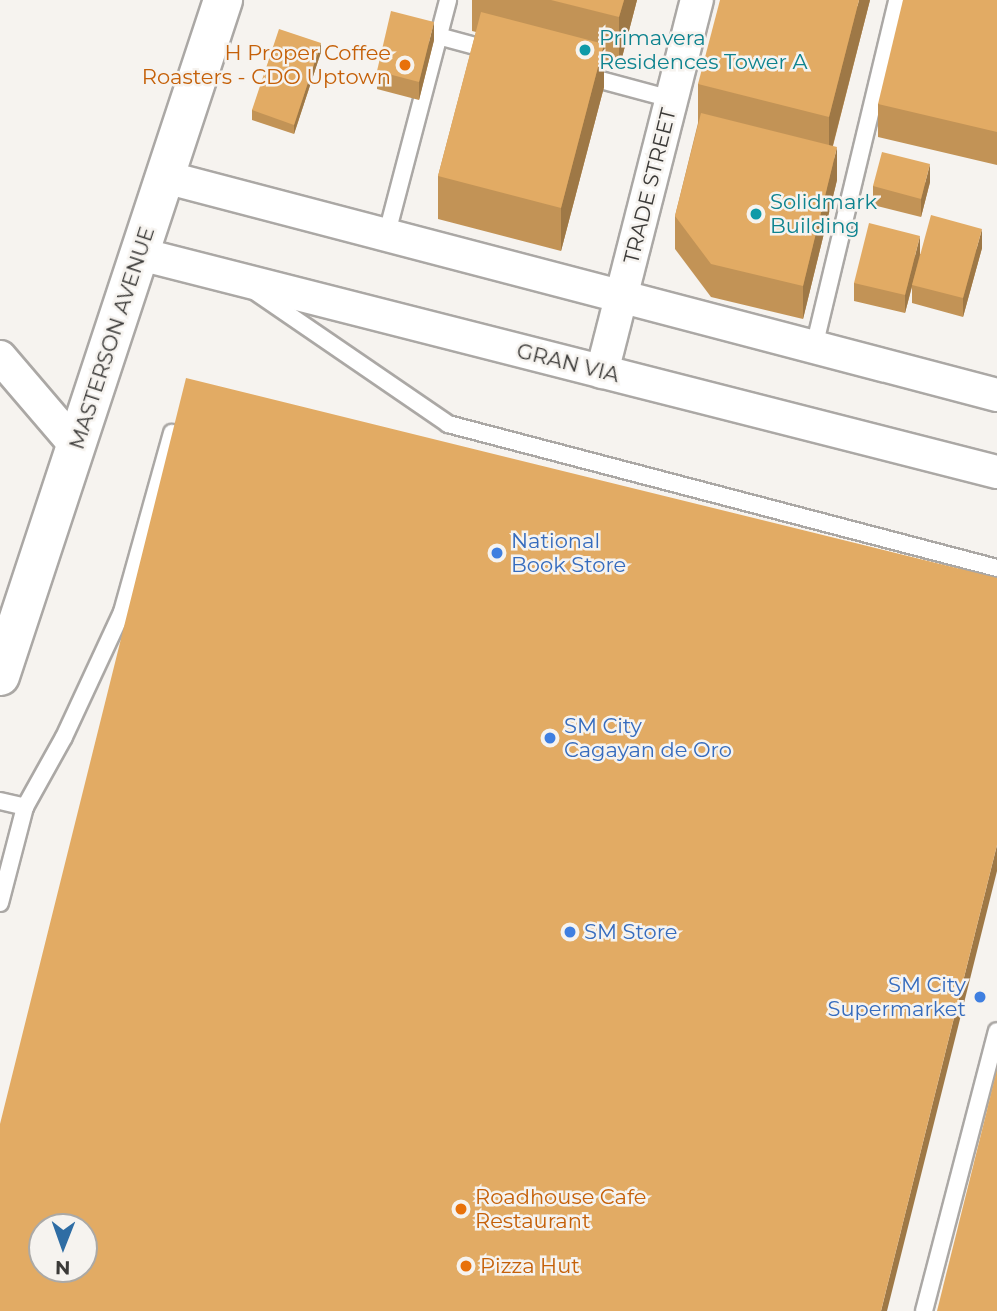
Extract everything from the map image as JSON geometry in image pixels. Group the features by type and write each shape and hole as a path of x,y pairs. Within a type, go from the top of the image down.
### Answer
{"main road":[{"name":"MASTERSON AVENUE","path":"0,676 223,0"}],"street":[{"name":"TRADE STREET","path":"602,372 697,0"},
{"path":"165,177 997,395"},
{"name":"GRAN VIA","path":"140,254 602,372 995,463"},
{"path":"0,357 76,446"}],"lane":[{"path":"387,233 448,0"},
{"path":"814,347 897,0"},
{"path":"439,36 503,54"},
{"path":"568,71 671,99"},
{"path":"235,278 448,424 997,568"},
{"path":"0,903 25,807 64,737 122,612 172,433"},
{"path":"0,801 25,807"},
{"path":"924,1311 997,1031"}],"building":[{"path":"551,0 624,0 619,17"},
{"path":"720,0 859,0 829,117 698,84"},
{"path":"903,0 997,0 997,132 878,104"},
{"name":"H Proper Coffee Roasters - CDO Uptown","path":"391,11 434,22 419,82 377,71"},
{"path":"481,12 604,44 561,208 438,176"},
{"path":"279,29 321,43 294,125 252,110"},
{"name":"Solidmark Building","path":"701,113 837,147 803,286 711,264 675,216"},
{"path":"882,152 930,164 921,199 873,186"},
{"path":"931,215 982,229 963,298 912,285"},
{"path":"869,223 920,236 905,295 854,283"},
{"name":"SM City Cagayan de Oro","path":"186,378 997,578 997,845 881,1311 0,1311 0,1124"},
{"path":"997,1070 997,1311 937,1311"}],"place":[{"name":"Primavera Residences Tower A","path":"585,50"},
{"name":"H Proper Coffee Roasters - CDO Uptown","path":"405,65"},
{"name":"Solidmark Building","path":"756,214"},
{"name":"National Book Store","path":"497,553"},
{"name":"SM City Cagayan de Oro","path":"550,738"},
{"name":"SM Store","path":"570,932"},
{"name":"SM City Supermarket","path":"980,997"},
{"name":"Roadhouse Cafe Restaurant","path":"461,1209"},
{"name":"Pizza Hut","path":"466,1266"}]}
